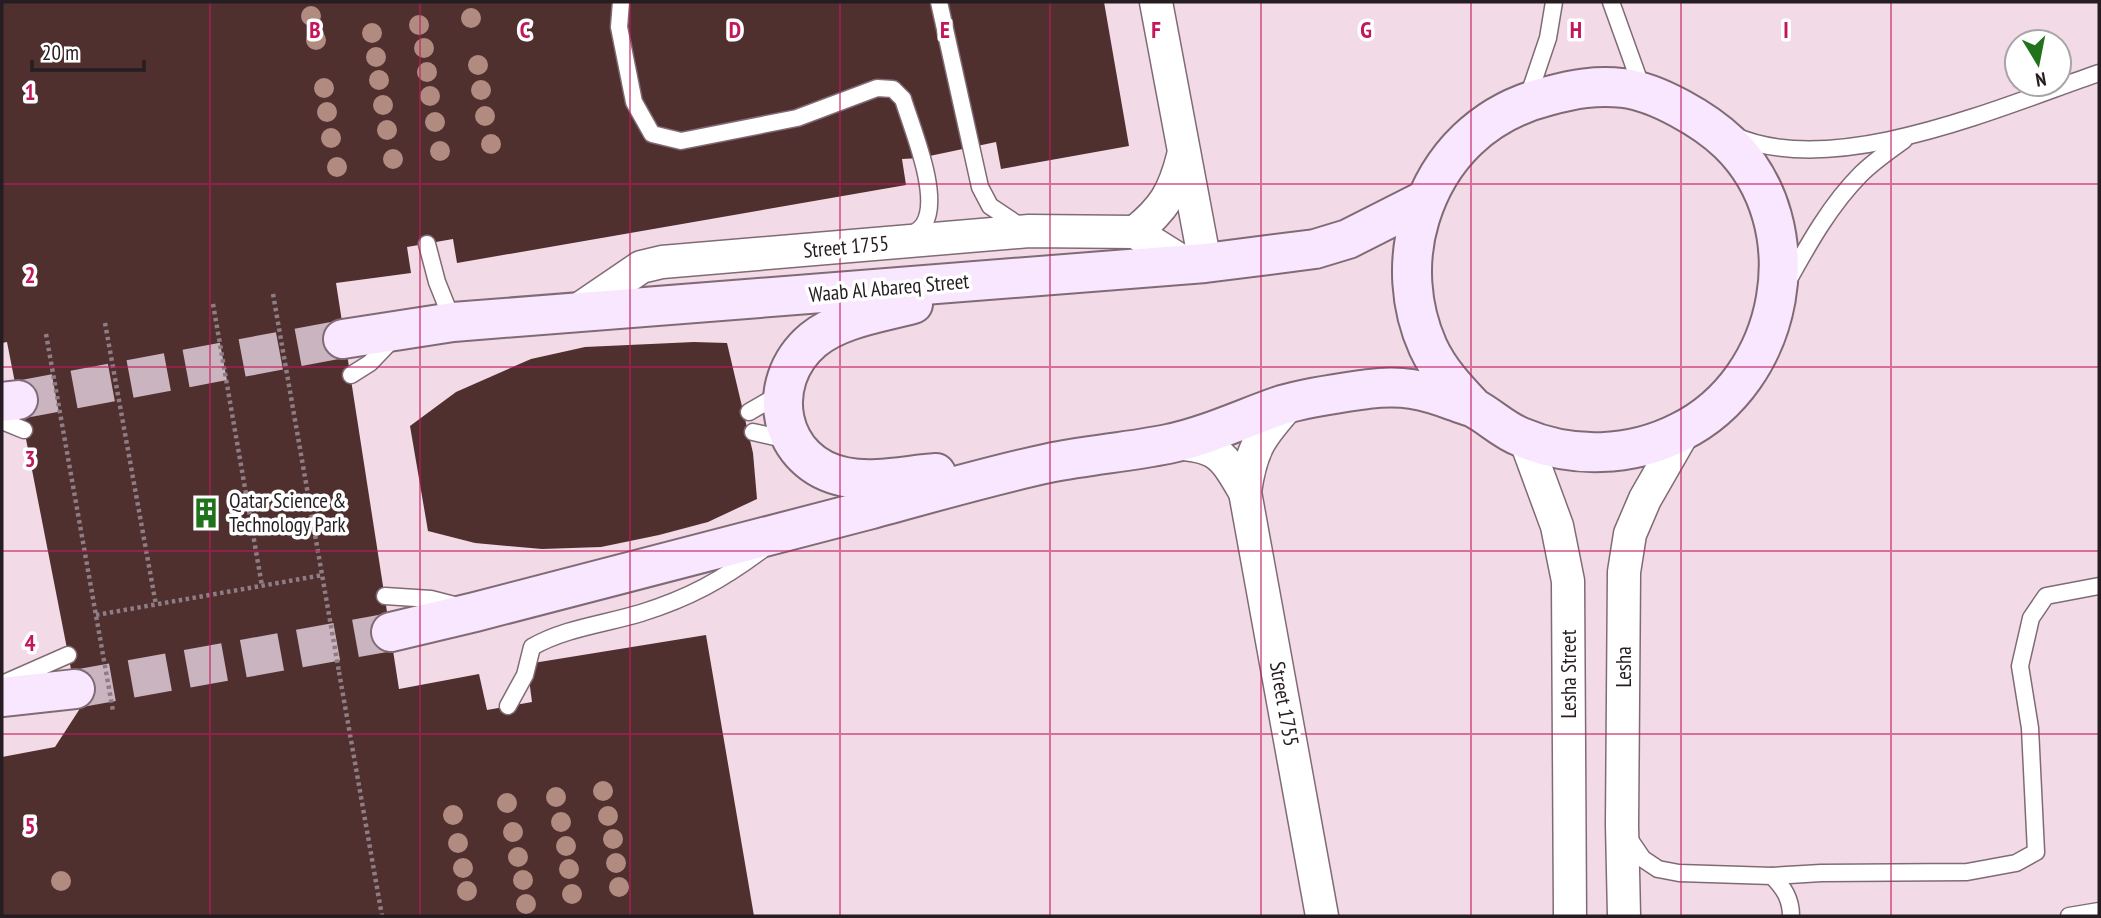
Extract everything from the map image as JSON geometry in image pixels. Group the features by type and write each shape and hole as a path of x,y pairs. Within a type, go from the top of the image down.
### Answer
{"street":[{"path":"1156,2 1184,151 1196,263"},
{"path":"1585,86 1627,88 1643,93 1702,120 1734,147 1757,181 1773,219 1780,259 1778,300 1766,340 1746,376 1718,406 1684,431 1646,446 1606,453 1564,450 1525,439 1490,420 1474,408 1448,380 1429,348 1416,312 1411,275 1414,236 1425,200 1445,164 1472,133 1506,110 1527,101 1585,86"},
{"path":"1184,151 1178,178 1166,203 1135,232 1196,263"},
{"name":"Waab Al Abareq Street","path":"343,338 453,322 1196,263 1315,249 1359,234 1425,200"},
{"name":"Street 1755","path":"572,314 641,267 662,262 1029,231 1135,232"},
{"path":"1014,278 837,326 815,338 797,355 787,374 783,392 784,412 792,441 800,452 829,472 865,479 1050,463 1174,443 1290,403 1399,386 1426,391 1474,408"},
{"name":"Street 1755","path":"1290,403 1267,428 1249,461 1245,492 1322,916"},
{"name":"Lesha","path":"1624,916 1624,572 1630,534 1645,499 1684,431"},
{"name":"Lesha Street","path":"1525,439 1557,526 1568,581 1570,916"},
{"name":"Street 1755","path":"1174,443 1201,445 1216,452 1228,464 1245,492"},
{"path":"388,614 475,612 1050,463"},
{"path":"2,696 72,672"}],"lane":[{"path":"621,2 619,27 634,102 652,134 681,141 797,118 877,88 893,89 903,99 929,177 928,215 923,226 903,242"},
{"path":"939,2 980,187 990,206 1011,222 1029,231"},
{"path":"1527,101 1548,38 1554,2"},
{"path":"1611,2 1643,93"},
{"path":"1702,120 1739,137 1785,148 1839,148 1906,138 2099,73"},
{"path":"1778,300 1815,233 1845,192 1862,173 1906,138"},
{"path":"428,244 437,282 453,322"},
{"path":"351,375 387,348 401,330"},
{"path":"750,412 783,392"},
{"path":"753,432 792,441"},
{"path":"508,706 525,675 532,647 549,637 642,613 690,596 726,577 789,530"},
{"path":"1622,825 1643,859 1658,869 1679,873 1772,876 1968,872 2016,863 2036,852 2030,728 2020,666 2031,618 2046,596 2099,586"},
{"path":"2,684 72,672"},
{"path":"1772,876 1783,886 1790,899 1791,916"},
{"path":"2069,916 2099,911"}],"path":[{"path":"273,294 382,916"},
{"path":"213,304 262,586"},
{"path":"105,323 156,605"},
{"path":"47,334 113,711"},
{"path":"96,615 323,575"}],"building":[{"name":"Qatar Science & Technology Park","path":"2,2 1104,2 1129,146 1001,169 996,142 920,158 902,159 906,185 457,263 453,239 407,247 411,273 336,283 399,689 479,674 487,710 532,702 527,664 706,635 754,916 2,916 2,757 55,747 79,710 7,342 2,343"},
{"path":"727,343 753,453 757,499 708,522 601,547 542,549 475,543 428,531 410,426 456,392 531,359 585,347"}],"tunnel":[{"path":"18,400 343,339"},
{"path":"75,689 391,632"}],"place":[{"name":"Qatar Science & Technology Park","path":"206,513"}]}
